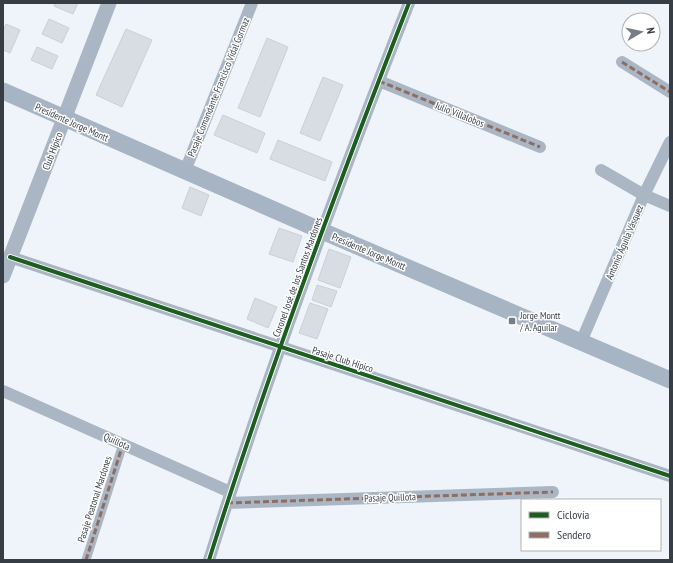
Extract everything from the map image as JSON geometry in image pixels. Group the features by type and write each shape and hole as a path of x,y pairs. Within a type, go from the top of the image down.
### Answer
{"main road":[{"name":"Presidente Jorge Montt","path":"3,91 322,231 670,380"}],"street":[{"name":"Club Hípico","path":"3,276 110,3"},
{"name":"Pasaje Comandante Francisco Vidal Gormaz","path":"185,171 252,3"},
{"name":"Coronel José de los Santos Mardones","path":"209,560 280,347 322,231 409,3"},
{"path":"622,62 670,92"},
{"name":"Julio Villalobos","path":"379,81 540,147"},
{"name":"Antonio Águila Vásquez","path":"581,342 644,195 670,142"},
{"path":"601,170 644,195 670,206"},
{"name":"Pasaje Club Hípico","path":"10,257 670,476"},
{"name":"Quillota","path":"3,391 123,444 229,497"},
{"name":"Pasaje Peatonal Mardones","path":"86,560 123,444"},
{"name":"Pasaje Quillota","path":"229,497 553,492"}],"building":[{"path":"55,3 78,3 73,14 54,6"},
{"path":"49,19 69,28 62,43 42,34"},
{"path":"6,24 20,30 10,53 3,50 3,31"},
{"path":"126,29 152,40 122,107 96,95"},
{"path":"267,38 288,47 260,117 238,108"},
{"path":"37,47 58,56 52,69 31,60"},
{"path":"323,77 343,85 320,141 300,133"},
{"path":"223,115 265,133 257,153 214,135"},
{"path":"278,140 332,162 325,181 270,159"},
{"path":"190,187 209,195 201,216 182,208"},
{"path":"279,228 302,236 293,262 269,254"},
{"path":"329,249 351,257 340,288 318,280"},
{"path":"317,285 337,291 331,307 312,300"},
{"path":"255,298 277,307 268,328 247,319"},
{"path":"310,303 328,309 317,339 299,333"}],"marked path":[{"path":"622,62 670,92"},
{"path":"379,81 540,147"},
{"path":"86,560 123,444"},
{"path":"227,503 553,492"}],"cycle path":[{"path":"209,560 255,420 304,280 409,3"},
{"path":"10,257 670,476"}],"place":[{"name":"Jorge Montt / A. Aguilar","path":"512,321"}]}
